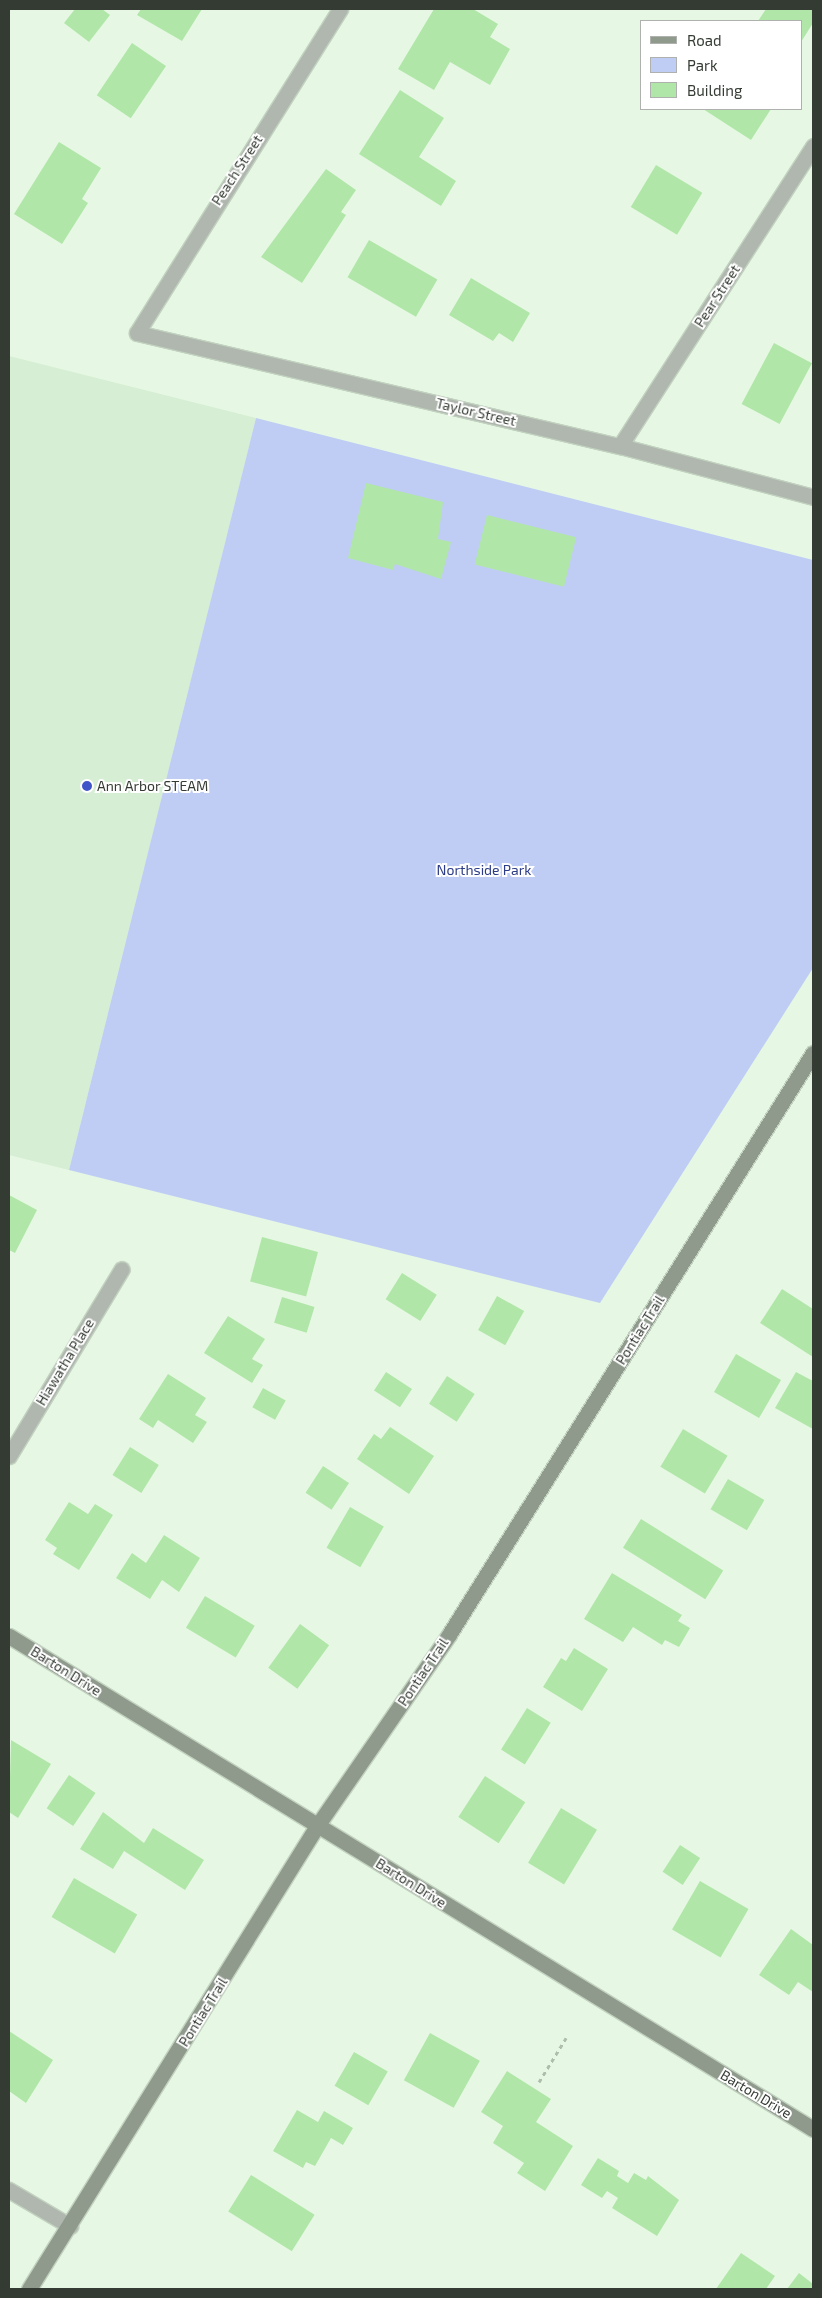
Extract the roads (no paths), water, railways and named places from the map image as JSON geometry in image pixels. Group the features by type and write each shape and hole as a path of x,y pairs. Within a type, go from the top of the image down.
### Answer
{"main road":[{"name":"Pontiac Trail","path":"29,2289 70,2226 317,1826 450,1633 813,1053"},
{"name":"Barton Drive","path":"9,1636 813,2129"}],"street":[{"name":"Peach Street","path":"137,333 340,9"},
{"name":"Pear Street","path":"620,446 813,146"},
{"name":"Taylor Street","path":"137,333 620,446 813,497"},
{"name":"Hiawatha Place","path":"9,1456 122,1269"},
{"path":"9,2190 70,2226"}],"place":[{"name":"Ann Arbor STEAM","path":"87,786"}],"park label":[{"name":"Northside Park","path":"484,870"}]}
